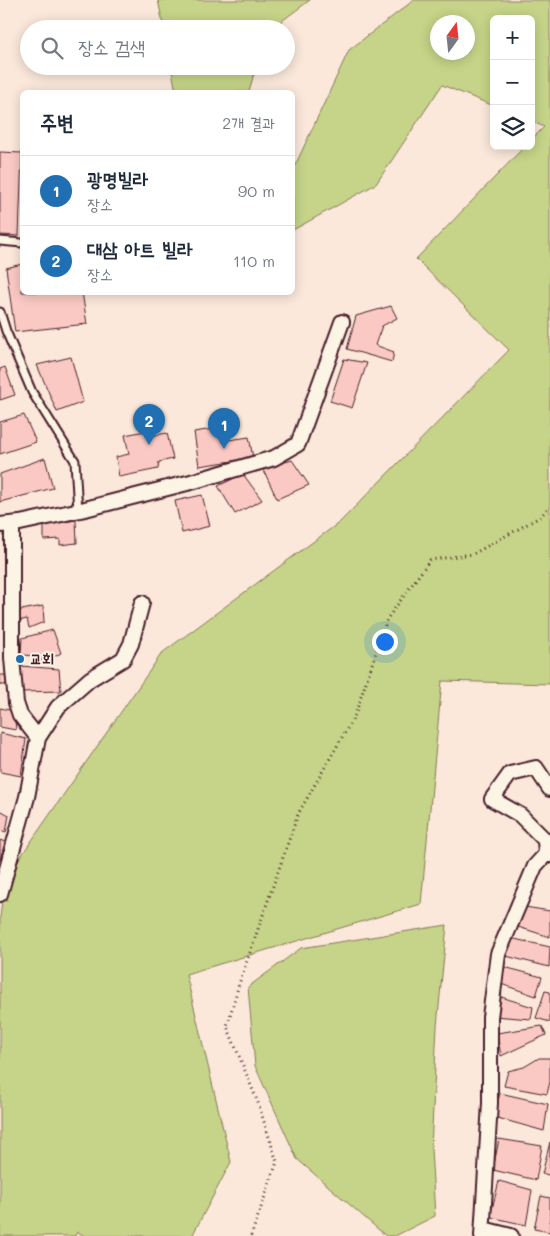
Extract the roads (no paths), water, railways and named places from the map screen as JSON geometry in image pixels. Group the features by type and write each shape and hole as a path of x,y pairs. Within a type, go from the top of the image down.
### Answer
{"street":[{"path":"38,738 20,715 16,703 6,525 78,511 191,482 274,458 298,444 342,322"},
{"path":"0,894 27,797 38,738 58,707 90,679 123,659 131,644 142,603"},
{"path":"511,1236 482,1232 490,1103 490,1017 498,954 535,866 548,855 545,840 520,815 492,799 510,774 536,768 550,789"}],"lane":[{"path":"0,241 20,244"},
{"path":"0,312 6,332 32,392 75,461 78,511"}],"place":[{"name":"대삼 아트 빌라","path":"149,445"},
{"name":"광명빌라","path":"224,449"},
{"name":"교회","path":"20,659"}]}
